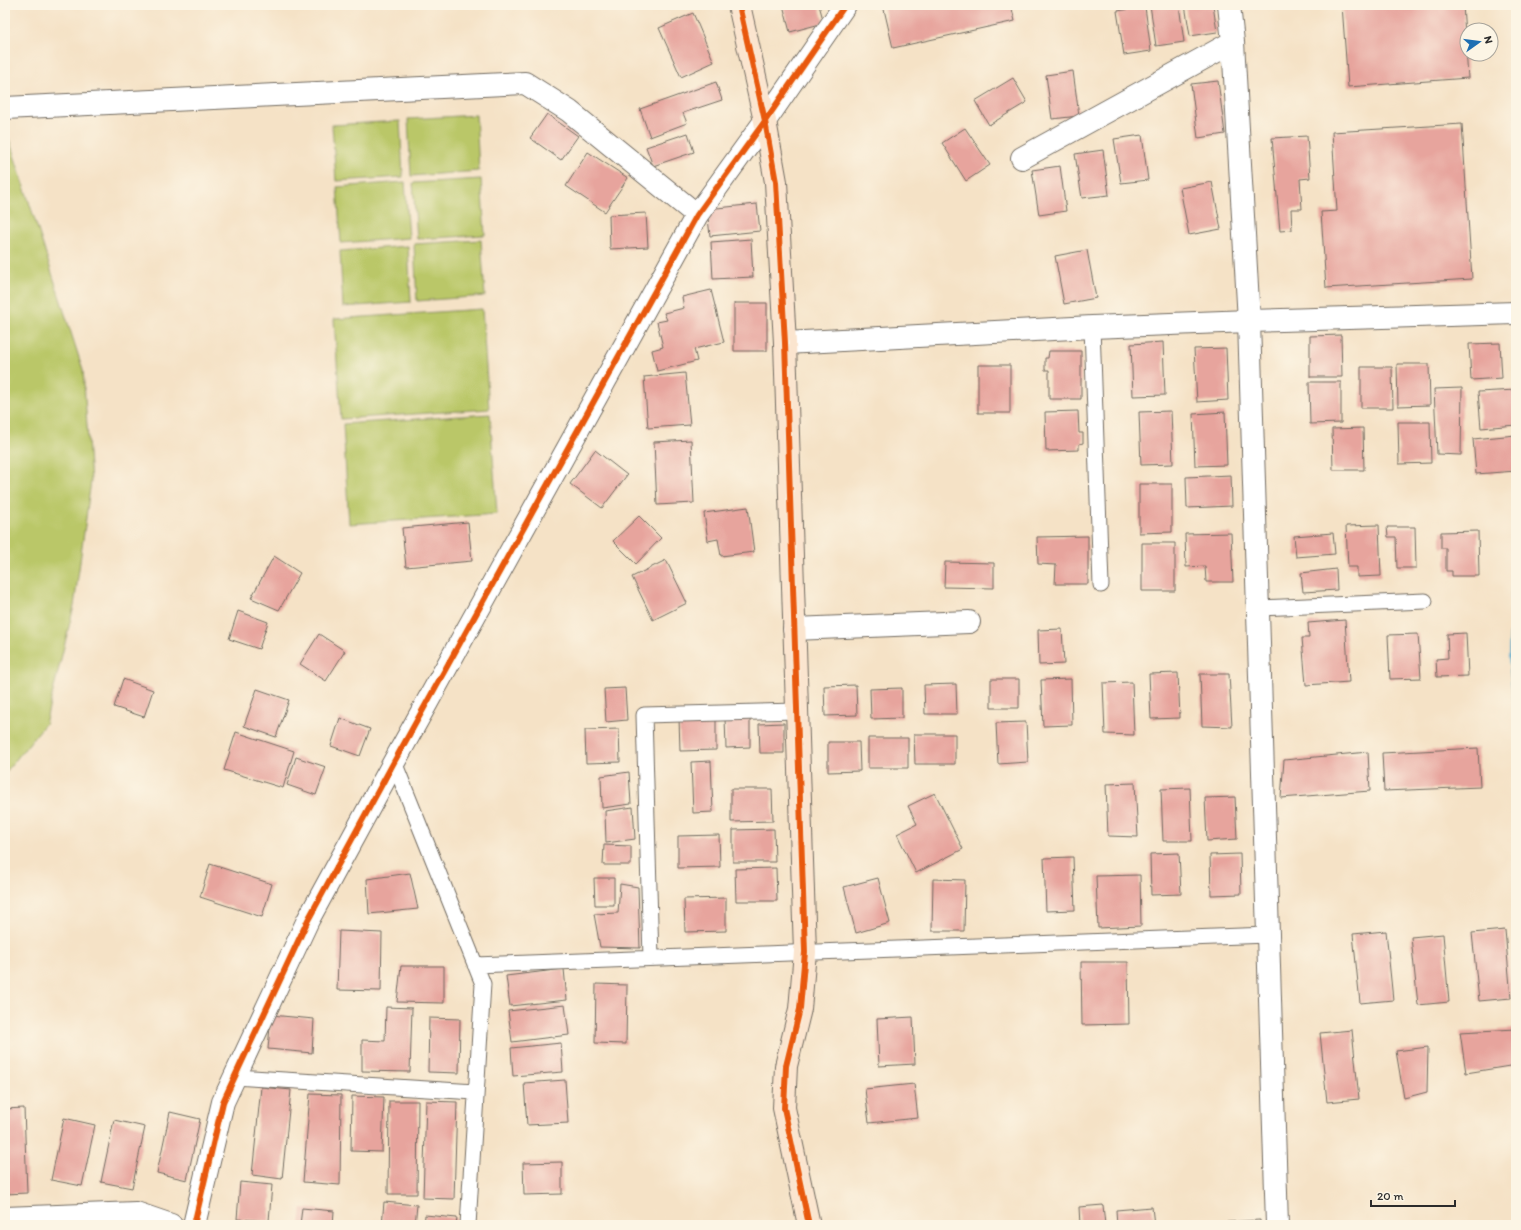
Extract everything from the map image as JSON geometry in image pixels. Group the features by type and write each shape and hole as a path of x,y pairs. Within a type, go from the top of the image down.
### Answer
{"street":[{"path":"739,5 765,121 776,182 785,343 805,952 800,1009 786,1066 784,1108 809,1225"},
{"path":"194,1225 223,1102 308,920 697,215 765,121 845,5"},
{"path":"1229,5 1233,42 1249,321 1276,1225"},
{"path":"1022,158 1233,42"},
{"path":"5,108 525,83 569,111 697,215"},
{"path":"785,343 1092,327 1516,313"},
{"path":"794,629 969,622"},
{"path":"5,1218 136,1213 171,1225"}],"lane":[{"path":"1092,327 1101,585"},
{"path":"1258,608 1425,601"},
{"path":"651,958 644,715 797,711"},
{"path":"394,762 482,984 468,1225"},
{"path":"475,965 1268,935"},
{"path":"235,1077 475,1092"}],"green space":[{"path":"476,115 479,171 411,176 408,119"},
{"path":"400,121 403,177 336,181 332,125"},
{"path":"5,130 83,370 91,481 74,606 45,724 5,773"},
{"path":"481,179 485,235 417,239 413,183"},
{"path":"405,182 409,238 341,243 337,187"},
{"path":"481,240 485,296 417,301 414,244"},
{"path":"408,246 411,302 343,307 340,251"},
{"path":"482,309 489,409 341,419 334,319"},
{"path":"490,414 497,514 349,524 343,424"}],"building":[{"path":"783,5 819,5 824,23 790,32"},
{"path":"883,5 1011,5 1015,21 893,48"},
{"path":"1150,5 1179,5 1184,42 1156,46"},
{"path":"1185,5 1213,5 1217,32 1190,36"},
{"path":"1342,5 1463,5 1464,22 1459,22 1459,62 1467,62 1468,78 1348,87"},
{"path":"1145,7 1151,51 1124,55 1117,11"},
{"path":"693,13 714,62 681,77 659,28"},
{"path":"1073,71 1079,116 1052,119 1046,75"},
{"path":"1013,78 1027,102 989,125 975,101"},
{"path":"1218,81 1225,134 1198,138 1191,84"},
{"path":"716,82 722,100 683,113 687,123 650,137 640,109"},
{"path":"547,114 578,136 561,160 530,138"},
{"path":"1462,124 1472,279 1326,288 1321,212 1337,211 1332,132"},
{"path":"965,128 990,165 966,181 942,143"},
{"path":"688,133 694,152 653,166 646,147"},
{"path":"1142,135 1148,180 1121,183 1114,139"},
{"path":"1307,136 1310,178 1300,179 1302,209 1291,209 1292,230 1280,231 1272,138"},
{"path":"1103,150 1109,195 1082,198 1075,154"},
{"path":"588,152 628,178 605,212 566,186"},
{"path":"1060,166 1066,211 1039,215 1032,170"},
{"path":"1212,182 1221,229 1189,235 1180,188"},
{"path":"757,204 760,231 710,236 707,209"},
{"path":"646,213 648,247 610,249 609,215"},
{"path":"751,239 753,277 713,279 711,242"},
{"path":"1087,250 1096,298 1064,304 1055,256"},
{"path":"711,290 724,342 694,349 697,361 657,371 652,350 663,347 657,322 667,320 664,313 684,308 682,297"},
{"path":"734,303 767,303 767,351 734,351"},
{"path":"1341,335 1342,377 1310,377 1310,336"},
{"path":"1163,342 1165,395 1133,396 1131,344"},
{"path":"1500,343 1502,378 1471,380 1469,344"},
{"path":"1226,348 1228,400 1197,402 1194,349"},
{"path":"1049,351 1081,351 1081,399 1049,399 1049,370 1045,370 1045,358 1048,358"},
{"path":"1397,364 1429,364 1430,405 1398,406"},
{"path":"978,365 1010,365 1010,413 978,413"},
{"path":"1361,367 1392,367 1393,408 1361,408"},
{"path":"685,373 690,425 648,428 644,377"},
{"path":"1309,382 1341,382 1341,423 1310,424"},
{"path":"1462,388 1461,455 1437,454 1434,389"},
{"path":"1516,390 1516,425 1481,428 1478,392"},
{"path":"1078,411 1079,433 1083,433 1083,443 1079,444 1079,450 1046,451 1045,412"},
{"path":"1171,411 1173,464 1141,465 1139,412"},
{"path":"1225,412 1227,465 1195,466 1193,414"},
{"path":"1398,422 1430,422 1431,463 1399,464"},
{"path":"1363,428 1364,470 1333,470 1332,429"},
{"path":"1516,435 1516,471 1476,474 1473,439"},
{"path":"691,440 694,503 657,505 654,442"},
{"path":"595,450 627,475 602,508 570,484"},
{"path":"1231,475 1232,506 1187,508 1186,477"},
{"path":"1139,484 1172,484 1172,532 1139,533"},
{"path":"748,507 754,552 721,556 718,539 708,541 704,513"},
{"path":"639,516 661,538 636,564 613,541"},
{"path":"468,522 472,561 406,567 402,528"},
{"path":"1379,525 1381,576 1357,577 1357,567 1348,567 1346,526"},
{"path":"1387,527 1415,527 1416,568 1397,568 1396,537 1388,537"},
{"path":"1478,531 1479,576 1452,576 1452,571 1446,571 1446,548 1441,548 1441,532"},
{"path":"1231,533 1233,582 1206,582 1205,566 1186,567 1185,534"},
{"path":"1333,533 1335,554 1296,557 1294,536"},
{"path":"1088,536 1088,584 1055,584 1056,565 1038,564 1037,537"},
{"path":"1142,543 1175,543 1175,591 1142,591"},
{"path":"274,556 300,573 279,610 251,598"},
{"path":"666,560 687,603 653,620 632,577"},
{"path":"945,562 994,563 994,588 944,587"},
{"path":"1336,569 1337,590 1303,592 1301,573"},
{"path":"238,611 268,622 259,649 229,639"},
{"path":"1345,620 1349,682 1306,685 1302,638 1309,638 1308,623"},
{"path":"1062,629 1064,664 1039,665 1038,630"},
{"path":"1466,633 1468,676 1437,677 1436,659 1448,658 1447,634"},
{"path":"319,634 345,651 326,681 300,664"},
{"path":"1418,634 1421,678 1390,679 1388,635"},
{"path":"1178,673 1180,718 1151,719 1149,674"},
{"path":"1200,674 1229,674 1232,727 1202,726"},
{"path":"123,679 153,690 144,717 114,707"},
{"path":"991,679 1019,679 1019,708 991,708"},
{"path":"1071,679 1072,725 1043,726 1041,680"},
{"path":"1132,682 1134,735 1105,734 1103,683"},
{"path":"956,684 957,714 925,714 924,685"},
{"path":"856,685 857,715 825,716 824,686"},
{"path":"625,688 627,720 606,722 604,689"},
{"path":"902,688 902,718 871,719 870,689"},
{"path":"257,689 289,700 276,737 244,726"},
{"path":"716,717 716,750 680,751 679,718"},
{"path":"340,718 370,729 360,756 331,746"},
{"path":"725,718 750,718 750,747 726,748"},
{"path":"1026,722 1028,762 998,764 996,723"},
{"path":"784,723 784,753 760,753 759,724"},
{"path":"619,729 620,762 586,763 585,730"},
{"path":"236,732 294,751 283,788 224,770"},
{"path":"914,734 955,734 955,764 915,764"},
{"path":"868,738 908,738 908,768 868,768"},
{"path":"828,742 859,742 860,771 828,772"},
{"path":"1478,748 1480,787 1384,791 1382,753"},
{"path":"1368,752 1370,791 1281,798 1284,760"},
{"path":"296,757 326,767 316,795 287,785"},
{"path":"711,761 713,812 693,813 691,762"},
{"path":"629,772 631,804 602,808 601,776"},
{"path":"1135,783 1138,837 1108,836 1106,784"},
{"path":"1190,788 1192,841 1163,841 1161,789"},
{"path":"731,789 772,789 773,821 731,822"},
{"path":"935,793 963,849 916,873 897,834 917,824 908,806"},
{"path":"1235,797 1237,839 1207,841 1205,798"},
{"path":"633,807 635,839 606,843 605,811"},
{"path":"774,829 775,862 733,862 733,830"},
{"path":"719,835 720,867 678,868 678,836"},
{"path":"604,845 631,846 631,865 603,865"},
{"path":"1179,853 1181,894 1151,895 1150,854"},
{"path":"1240,854 1241,894 1211,895 1210,855"},
{"path":"1073,857 1075,910 1046,911 1044,858"},
{"path":"210,864 272,884 262,917 200,897"},
{"path":"776,868 777,901 736,901 735,869"},
{"path":"410,873 418,909 369,914 367,879"},
{"path":"1140,875 1141,926 1098,928 1096,876"},
{"path":"594,878 614,878 614,905 595,905"},
{"path":"878,878 890,923 856,933 844,887"},
{"path":"933,879 965,880 964,931 932,931"},
{"path":"620,884 638,887 640,948 600,947 594,914 618,913"},
{"path":"726,898 726,931 685,932 684,899"},
{"path":"1505,930 1511,998 1479,1001 1472,933"},
{"path":"339,931 382,933 381,991 337,990"},
{"path":"1386,931 1393,1000 1360,1003 1353,934"},
{"path":"1443,934 1449,1002 1418,1005 1411,937"},
{"path":"1081,962 1128,962 1129,1024 1082,1025"},
{"path":"401,966 444,966 444,1003 397,1002"},
{"path":"564,969 567,1000 510,1006 506,976"},
{"path":"596,984 627,985 626,1044 595,1043"},
{"path":"565,1005 569,1035 512,1042 508,1011"},
{"path":"386,1007 412,1008 410,1072 362,1071 362,1040 385,1041"},
{"path":"271,1015 314,1019 312,1053 268,1049"},
{"path":"913,1017 915,1064 879,1066 877,1019"},
{"path":"429,1018 460,1019 459,1073 428,1072"},
{"path":"1516,1029 1516,1065 1466,1073 1460,1032"},
{"path":"1352,1030 1359,1099 1327,1102 1320,1033"},
{"path":"561,1043 563,1072 513,1076 511,1048"},
{"path":"1428,1047 1427,1092 1404,1098 1396,1051"},
{"path":"565,1080 568,1123 527,1125 524,1083"},
{"path":"914,1084 918,1118 869,1123 865,1089"},
{"path":"261,1087 291,1090 282,1179 252,1175"},
{"path":"310,1094 341,1095 340,1185 303,1182"},
{"path":"352,1096 384,1097 382,1152 351,1151"},
{"path":"389,1101 418,1101 417,1194 388,1194"},
{"path":"426,1101 457,1102 454,1199 423,1198"},
{"path":"24,1108 27,1193 5,1194 5,1109"},
{"path":"170,1112 200,1119 187,1180 157,1173"},
{"path":"64,1118 95,1125 82,1186 51,1180"},
{"path":"114,1120 145,1127 132,1188 101,1182"},
{"path":"562,1162 562,1194 524,1195 523,1163"},
{"path":"240,1182 272,1185 269,1221 237,1219"},
{"path":"384,1202 417,1205 415,1225 382,1225"},
{"path":"1103,1205 1105,1225 1080,1225 1079,1207"},
{"path":"1152,1207 1154,1225 1117,1225 1116,1210"},
{"path":"302,1208 334,1211 333,1225 300,1225"},
{"path":"425,1215 457,1218 456,1225 424,1225"},
{"path":"1260,1220 1260,1225 1226,1225 1226,1222"}],"waterway":[{"path":"1516,560 1512,657 1516,697"}],"cycle path":[{"path":"739,5 765,121 776,182 785,343 805,952 800,1009 786,1066 784,1108 809,1225"},
{"path":"194,1225 223,1102 308,920 697,215 765,121 845,5"}]}
